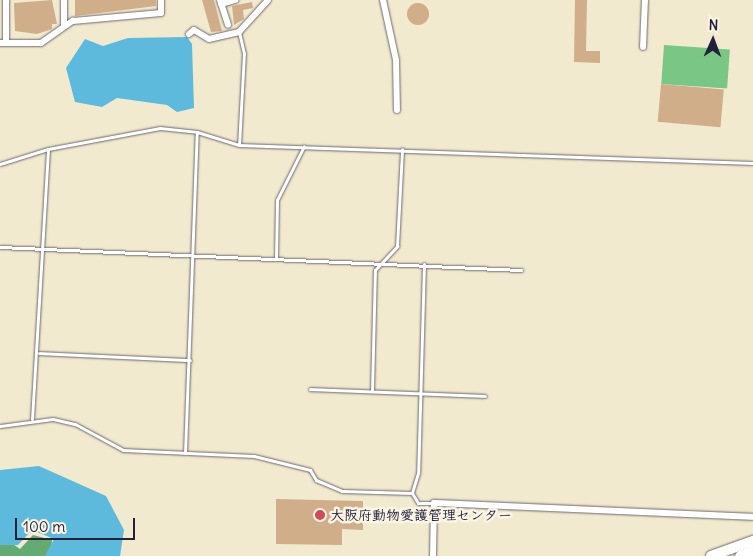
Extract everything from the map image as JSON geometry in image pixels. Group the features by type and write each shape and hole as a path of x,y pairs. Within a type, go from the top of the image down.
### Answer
{"highway":[{"path":"740,556 753,551"}],"main road":[{"path":"711,556 753,541"}],"street":[{"path":"6,0 3,43 41,43 73,21 161,14 161,0"},
{"path":"64,0 64,26"},
{"path":"228,25 220,2 235,0"},
{"path":"189,34 194,30 210,39 239,32 268,0"},
{"path":"383,0 396,60 397,110"},
{"path":"642,47 645,0"},
{"path":"433,556 434,503 753,517"}],"lane":[{"path":"239,32 244,53 239,145"},
{"path":"0,164 48,149 160,128 197,132 239,145 402,149 753,163"},
{"path":"185,453 195,255 197,132"},
{"path":"276,258 277,200 304,146"},
{"path":"32,419 39,353 48,149"},
{"path":"372,391 375,270 397,246 402,149"},
{"path":"0,248 424,264 521,270"},
{"path":"424,264 418,473 412,493 418,504 434,503"},
{"path":"39,353 190,360"},
{"path":"310,389 485,396"},
{"path":"0,426 32,419 76,424 123,450 254,456 310,470 316,480 342,491 412,493"}],"green space":[{"path":"664,45 730,50 727,89 661,84"},
{"path":"0,535 20,549 33,535 52,540 51,556 0,556"}],"water":[{"path":"187,37 192,44 194,108 177,112 167,105 117,98 102,107 75,102 66,68 85,39 103,46 128,38"},
{"path":"39,466 106,496 124,530 120,556 45,556 54,539 32,530 18,545 0,545 0,470"}],"building":[{"path":"52,0 57,24 52,24 52,29 37,34 15,31 14,3"},
{"path":"75,0 156,0 156,6 75,16"},
{"path":"202,0 214,0 222,31 211,32"},
{"path":"575,0 587,0 586,51 600,51 600,63 574,62"},
{"path":"252,2 253,8 243,10 244,19 234,25 232,6"},
{"path":"418,3 426,6 429,14 426,22 418,25 410,22 407,14 410,6"},
{"path":"661,84 724,89 720,127 658,122"},
{"name":"大阪府動物愛護管理センター","path":"276,499 363,501 363,530 342,529 342,545 276,544"}],"place":[{"name":"大阪府動物愛護管理センター","path":"320,515"}]}
